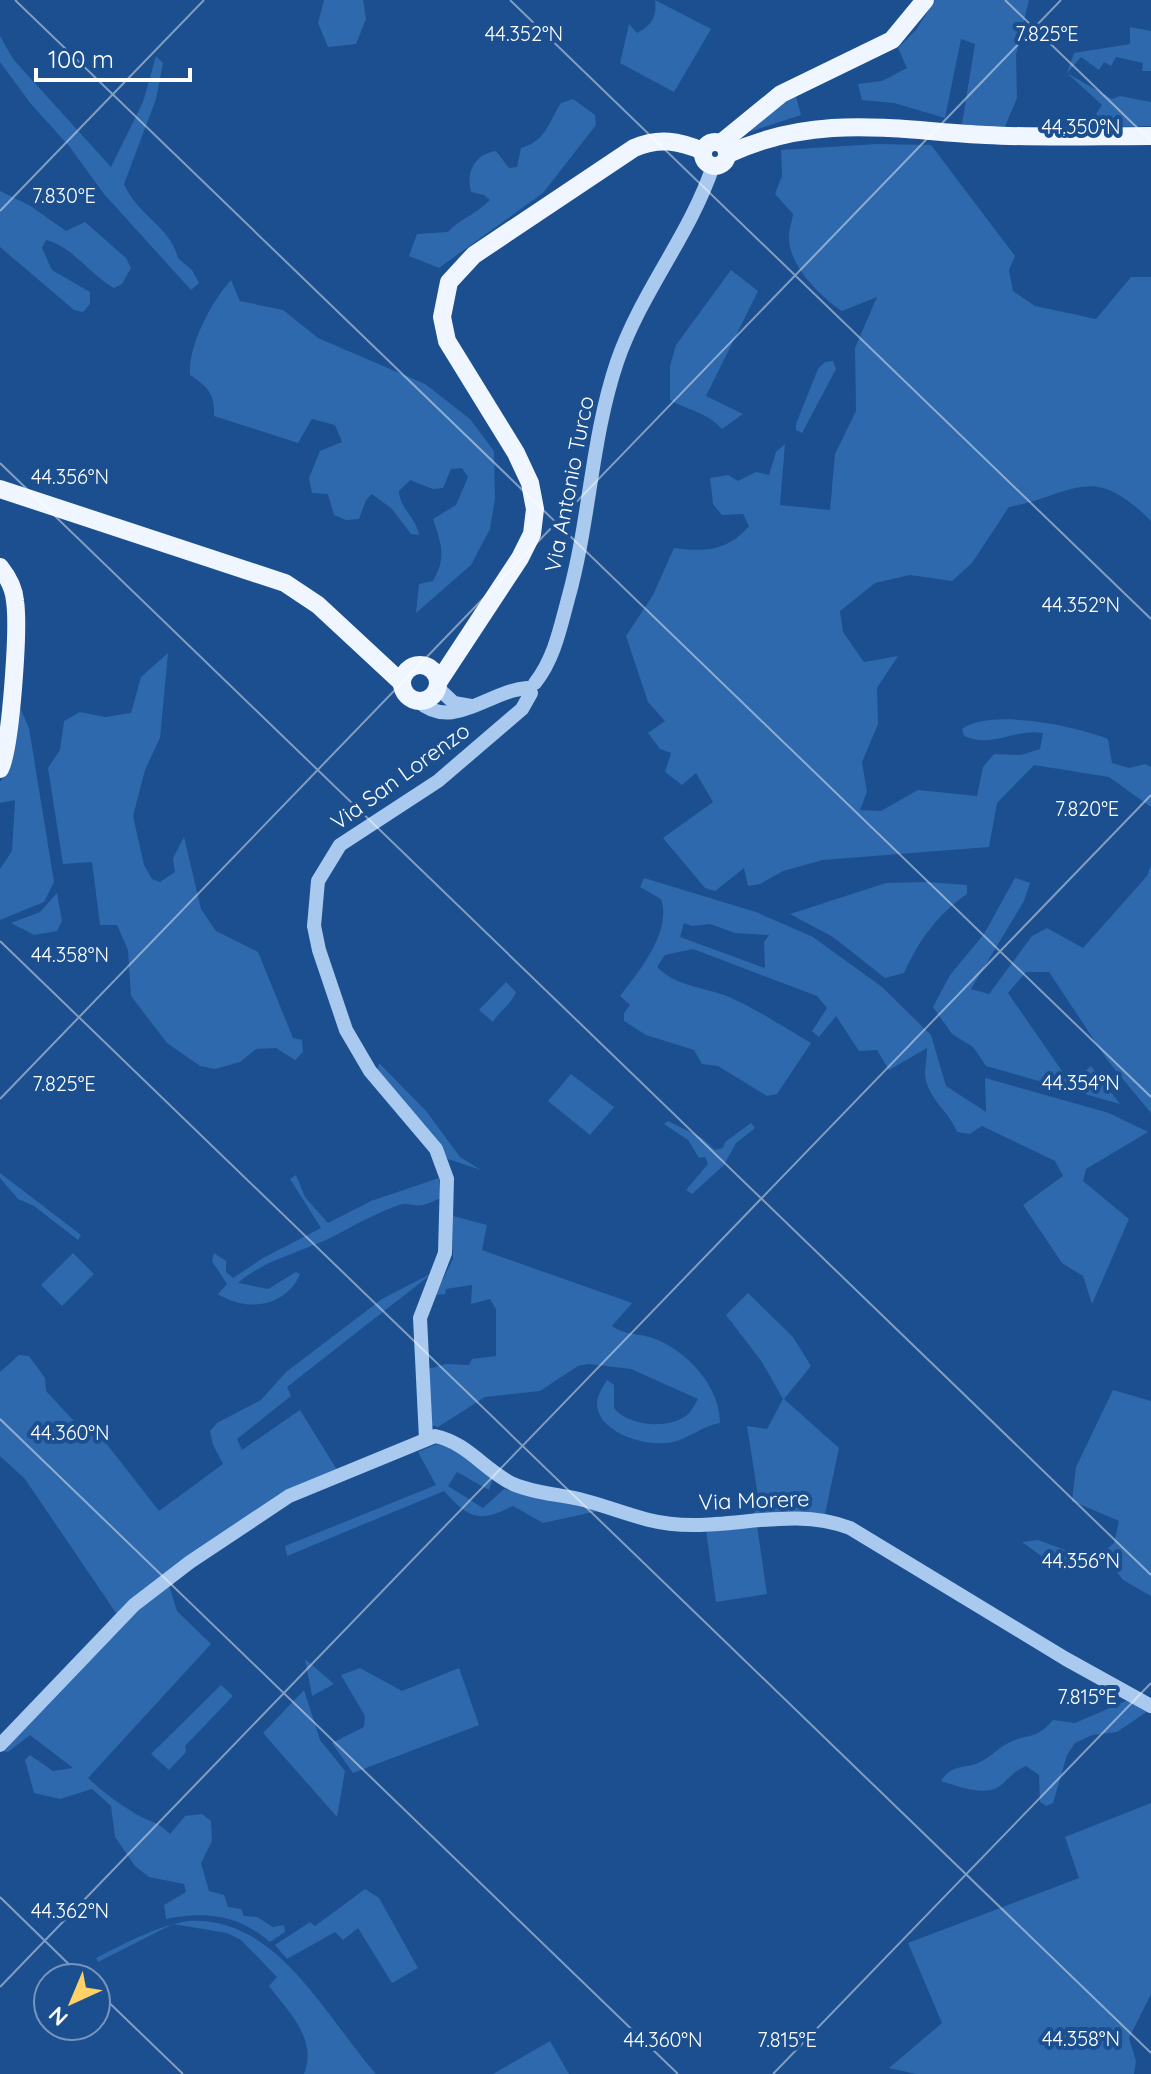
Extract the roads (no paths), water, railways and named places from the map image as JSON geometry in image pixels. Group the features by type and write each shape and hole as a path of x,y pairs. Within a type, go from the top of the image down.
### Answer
{"main road":[{"path":"716,153 781,94 892,40 925,0"},
{"path":"464,644 450,655 412,672 405,693 418,701 430,698 528,544 535,509 530,483 516,453 447,341 442,317 449,282 474,255 634,148 653,142 674,141 716,153 786,134 856,125 990,136 1151,136"},
{"path":"0,489 285,583 318,605 380,659 412,672 435,671 438,685"},
{"path":"0,567 12,587 16,614 8,740 0,769"}],"street":[{"name":"Via Antonio Turco","path":"531,688 550,659 575,576 586,526 596,441 618,359 638,310 693,213 716,153"},
{"path":"438,685 454,703 472,706"},
{"path":"418,701 439,714 531,688"},
{"name":"Via San Lorenzo","path":"426,1439 420,1318 445,1253 444,1168 427,1138 370,1071 346,1030 314,926 318,881 340,845 438,781 522,709 531,688"},
{"name":"Via Morere","path":"426,1439 435,1436 457,1443 503,1478 526,1489 581,1500 651,1521 681,1526 814,1518 842,1525 1151,1706"},
{"path":"0,1745 129,1610 190,1562 284,1499 426,1439"}]}
